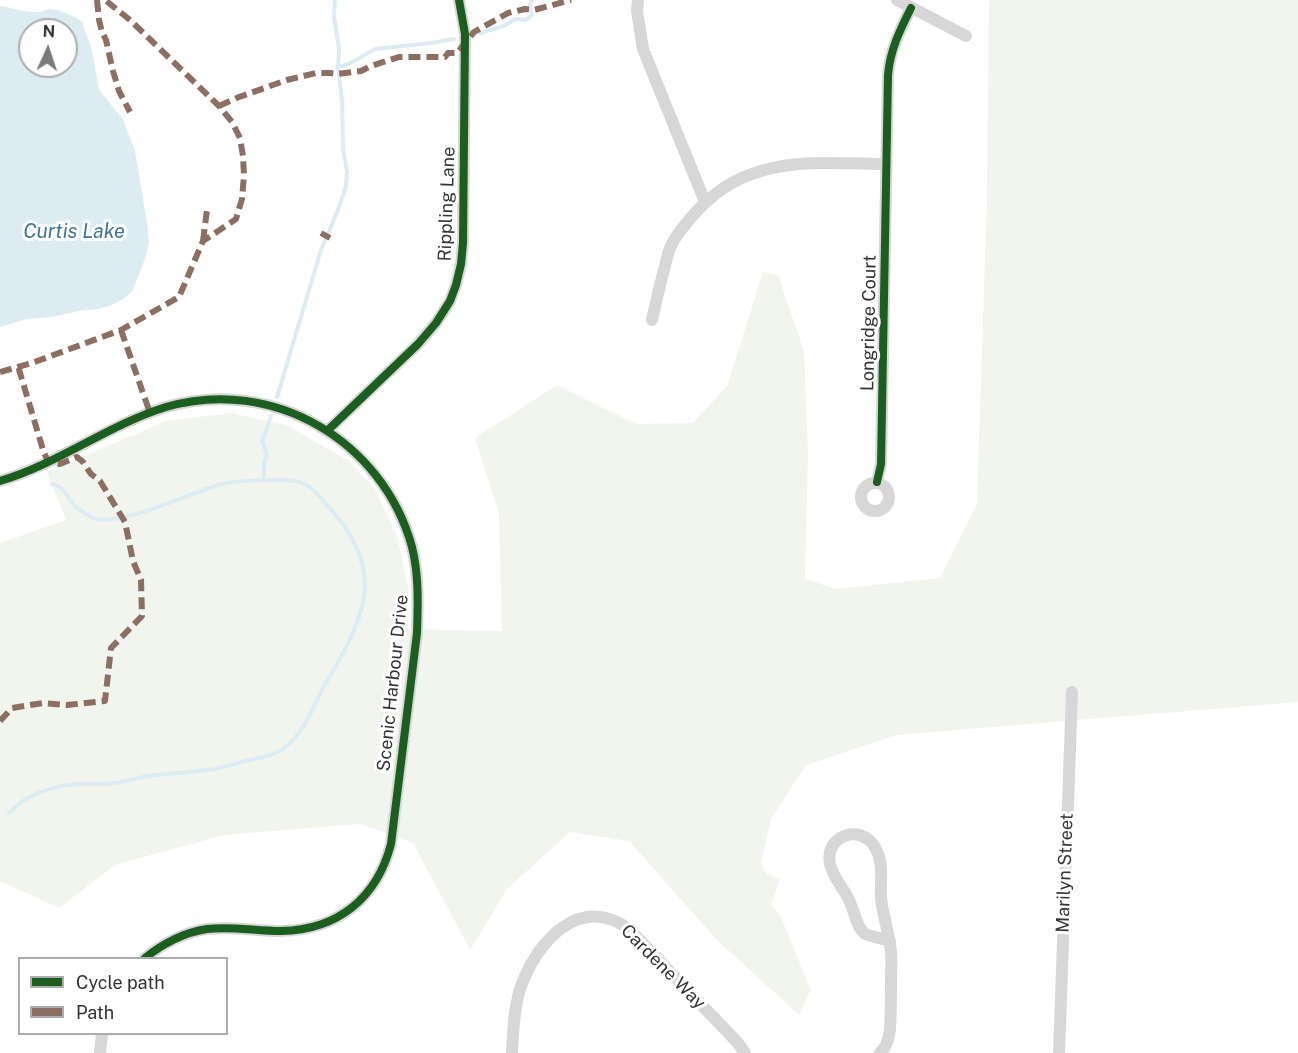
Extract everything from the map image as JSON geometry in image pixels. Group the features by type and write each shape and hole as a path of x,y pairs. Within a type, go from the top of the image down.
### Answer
{"street":[{"name":"Rippling Lane","path":"327,431 428,334 443,312 456,285 461,264 464,231 465,34 459,0"},
{"path":"638,0 637,11 643,50 705,202"},
{"path":"897,0 966,36"},
{"name":"Longridge Court","path":"877,482 881,464 889,63 895,41 911,8"},
{"path":"652,320 671,245 684,225 705,202 720,190 738,180 781,166 810,162 886,164"},
{"name":"Scenic Harbour Drive","path":"0,481 33,468 139,416 168,407 199,401 230,399 266,404 297,415 327,431 359,456 386,489 405,527 412,548 418,601 417,633 391,844 378,879 349,909 328,922 289,931 219,928 196,931 181,936 147,957"},
{"name":"Marilyn Street","path":"1059,1053 1071,692"},
{"path":"880,1053 890,1037 892,953 890,941 882,902 880,860 872,842 861,835 855,834 838,839 829,852 829,862 832,873 847,896 859,927 862,932 890,941"},
{"name":"Cardene Way","path":"512,1053 513,1025 518,998 531,966 543,947 559,929 573,921 590,916 612,920 630,930 745,1053"},
{"path":"100,1053 102,1035"}],"shaded area":[{"path":"989,0 1298,0 1298,702 896,735 806,765 771,819 761,863 766,873 780,880 771,905 780,915 811,990 799,1015 716,939 629,841 570,832 507,889 470,950 413,843 360,824 224,835 115,865 59,908 0,881 0,543 66,520 47,472 166,421 231,413 286,425 349,461 374,488 397,535 408,587 408,629 502,631 499,514 475,438 557,385 636,424 693,423 727,386 763,272 778,275 804,351 808,454 805,579 836,589 940,578 977,504 987,198"}],"water":[{"name":"Curtis Lake","path":"0,6 30,12 58,10 77,18 18,18 18,78 78,78 78,19 82,22 92,50 99,90 123,119 135,151 149,243 132,292 120,301 98,309 27,319 0,327"}],"waterway":[{"path":"277,397 321,250 346,186 347,171 343,149 342,100 338,67 339,49 334,17 335,0"},
{"path":"480,33 506,25 515,19 526,20 532,15 530,5 532,0"},
{"path":"338,67 349,64 375,49 454,39"},
{"path":"264,481 264,464 267,454 262,440 271,416"},
{"path":"9,813 32,796 59,787 78,784 110,784 155,775 214,769 267,756 283,749 299,733 342,655 360,613 365,588 361,561 351,536 318,495 302,483 275,480 221,484 137,514 104,520 93,518 81,511 61,488 52,484"}],"marked path":[{"path":"97,0 99,20 113,71 119,91 130,112"},
{"path":"0,372 32,363 121,330 179,297 203,241 236,219 242,199 243,156 240,138 232,122 219,106 130,20 105,0"},
{"path":"219,106 287,80 316,73 337,74 361,71 399,57 445,57 448,53 457,53 474,32 508,13 525,9 534,10 571,0"},
{"path":"203,241 207,210"},
{"path":"321,233 330,238"},
{"path":"121,330 150,413"},
{"path":"0,721 12,708 43,703 67,705 105,701 111,648 142,616 141,580 133,561 125,522 100,481 77,457 60,464 48,461 18,366"}],"cycle path":[{"path":"327,431 418,344 436,323 450,301 456,285 463,243 465,34 459,0"},
{"path":"877,482 881,464 888,75 893,49 911,8"},
{"path":"0,481 42,465 124,424 166,407 206,400 246,401 283,410 318,426 350,448 376,476 397,509 412,547 417,579 417,633 391,844 376,880 352,907 320,925 281,931 207,929 174,939 146,957"}]}
